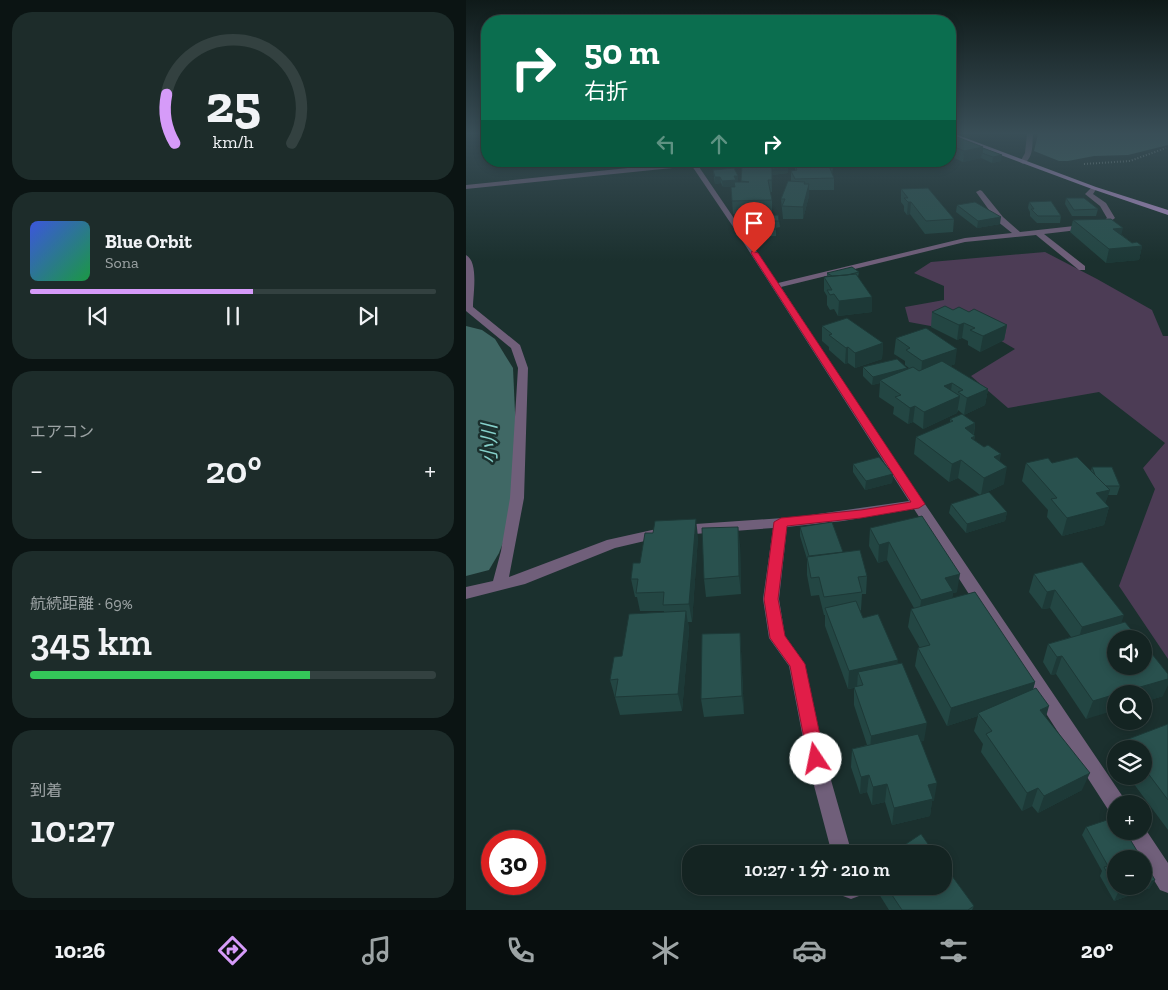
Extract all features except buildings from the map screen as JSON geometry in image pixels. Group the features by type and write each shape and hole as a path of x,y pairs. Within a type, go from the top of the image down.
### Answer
{"main road":[{"path":"1063,176 1168,213"}],"street":[{"path":"466,187 562,176"},
{"path":"703,176 744,236 1110,795"},
{"path":"775,286 965,240 1103,225 1111,218 1106,209 1089,194 1094,188"},
{"path":"980,192 1000,219 1017,233"},
{"path":"1036,231 1082,268"},
{"path":"466,258 470,269 468,308 516,348 523,368 517,498 508,551 499,586"},
{"path":"466,593 499,586 612,544 648,536 706,527 861,514 919,504"},
{"path":"781,522 771,599 778,638 797,664 816,759 840,845"},
{"path":"1140,840 1168,882"}],"shaded area":[{"path":"1045,252 1152,310 1163,336 1168,336 1168,659 1152,635 1152,630 1149,630 1119,586 1155,489 1143,468 1165,443 1099,392 1008,408 971,376 1015,349 962,318 936,327 909,322 905,307 944,300 944,286 914,273 931,262"}],"waterway":[{"name":"小川","path":"466,340 479,349 489,368 489,501 466,553"}],"route":[{"path":"754,253 919,504 861,514 781,522 771,599 778,638 797,664 816,759"}]}
